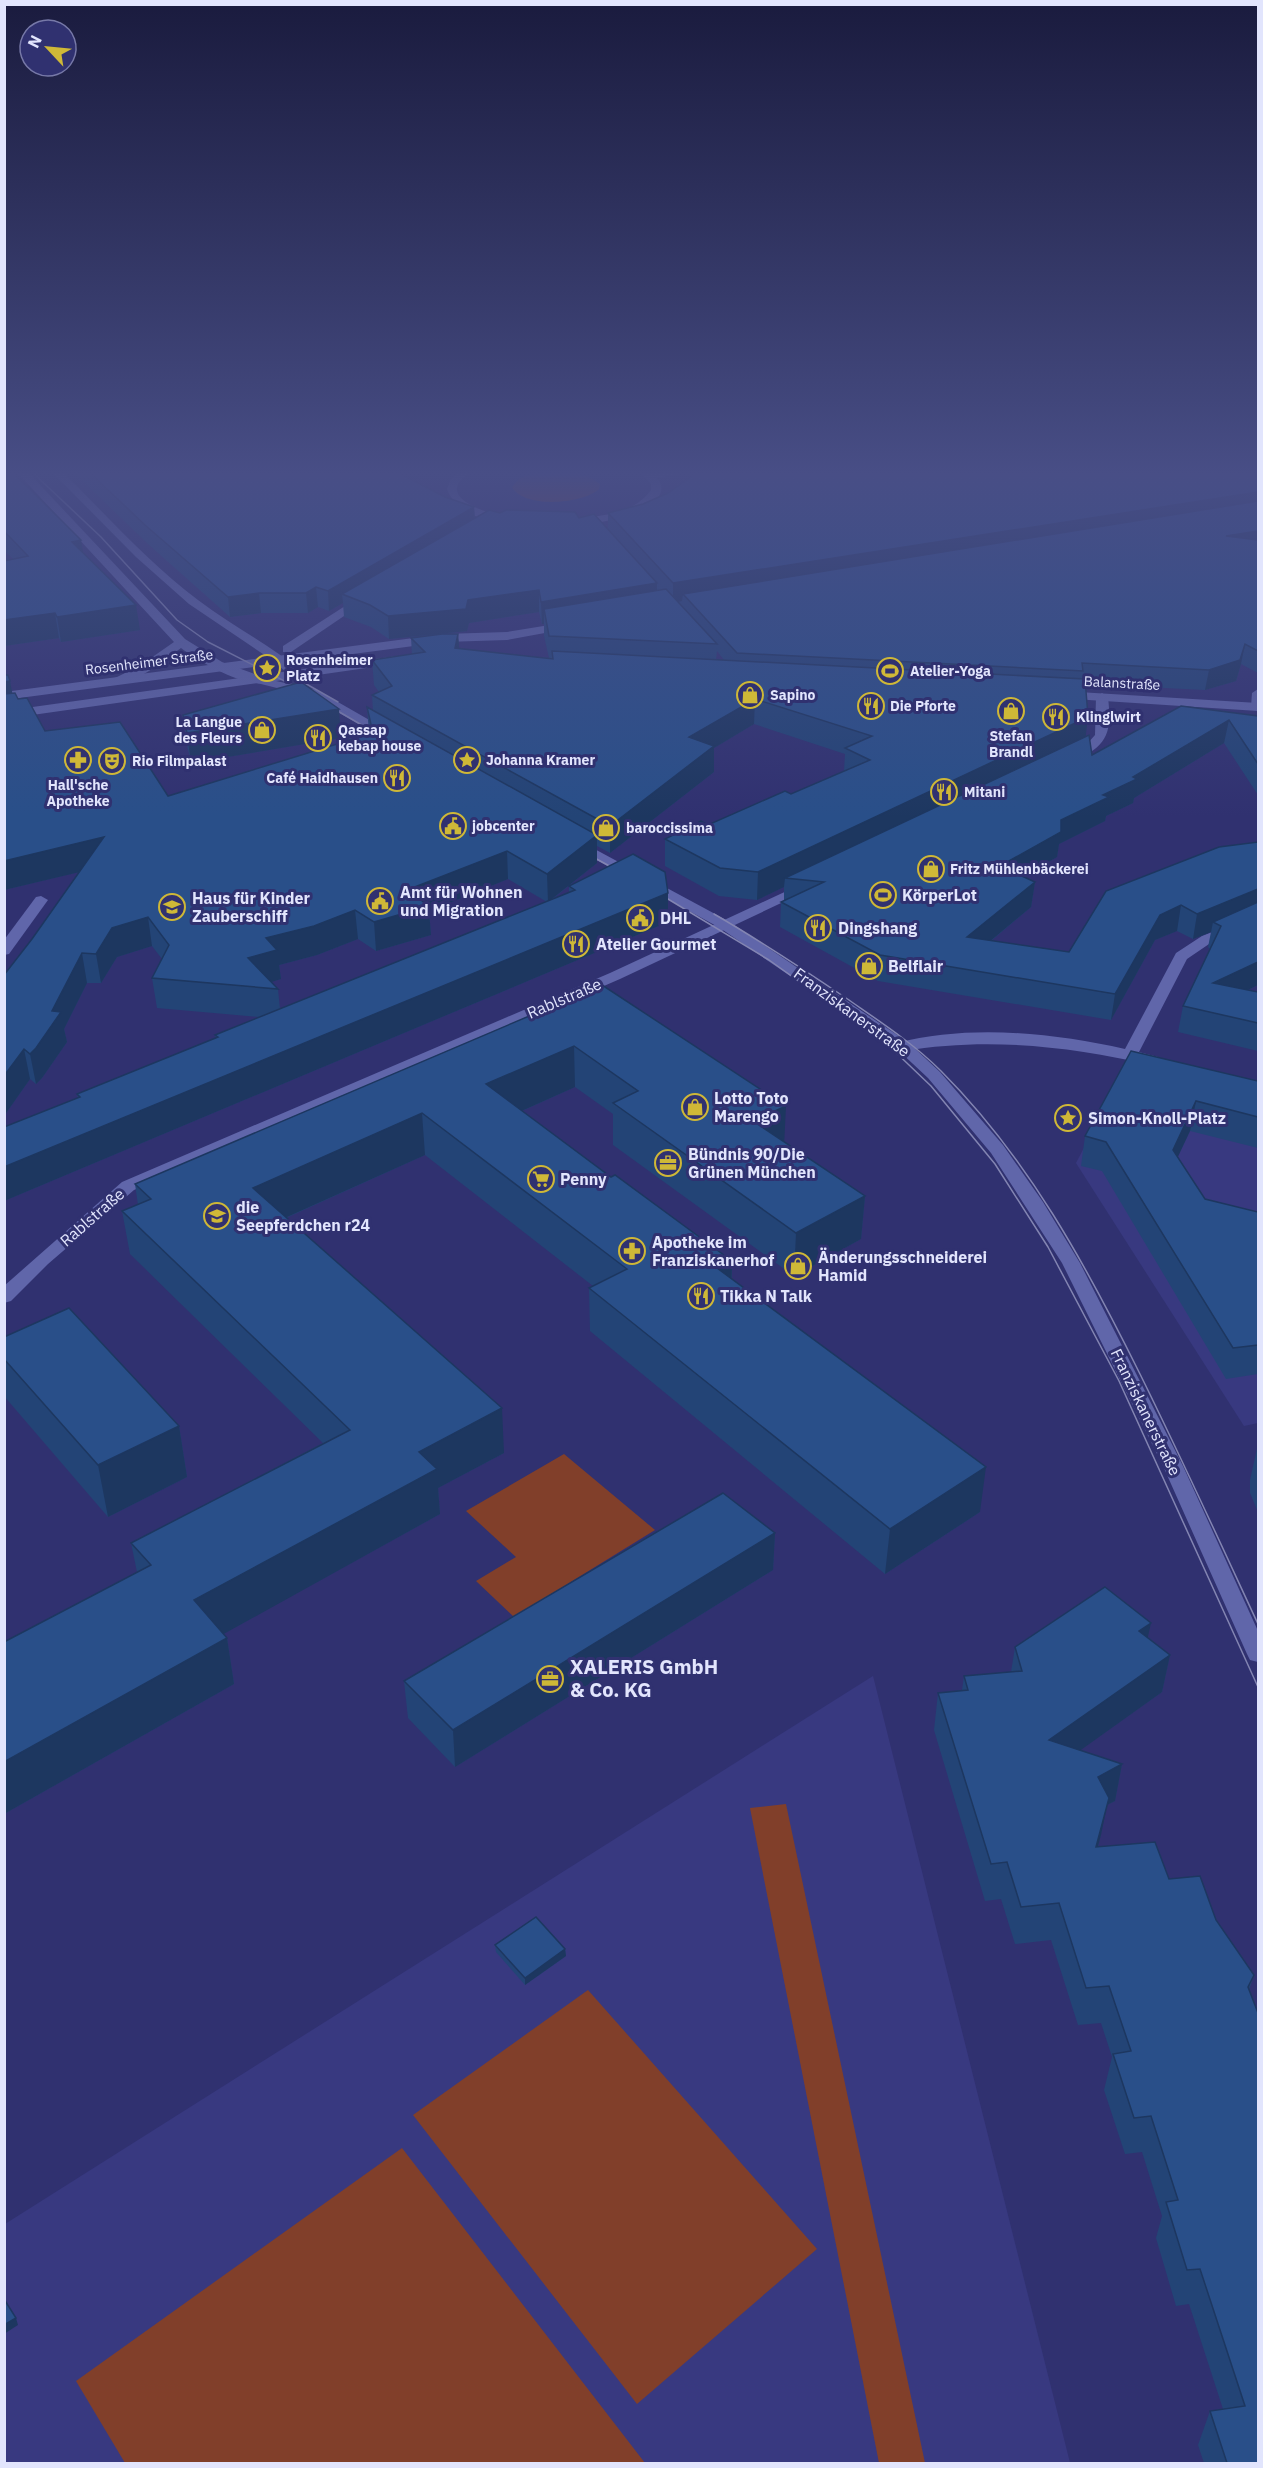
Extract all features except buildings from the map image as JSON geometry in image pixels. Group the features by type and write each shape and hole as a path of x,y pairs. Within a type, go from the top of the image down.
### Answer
{"street":[{"path":"129,586 181,642 196,653 224,667 259,680 313,693 396,741"},
{"path":"175,586 224,625 285,655 313,693"},
{"path":"285,655 333,616 372,593"},
{"name":"Rosenheimer Straße","path":"4,696 224,667 285,655 444,638 507,636 580,624"},
{"path":"454,651 507,636"},
{"path":"119,681 145,668 181,642"},
{"path":"259,680 411,658"},
{"name":"Rosenheimer Straße","path":"4,715 259,680"},
{"path":"1258,693 1258,707"},
{"name":"Balanstraße","path":"1050,694 1258,707"},
{"path":"1061,762 1099,742 1105,727 1102,697"},
{"name":"Franziskanerstraße","path":"561,835 725,925 815,984 903,1046 934,1075 997,1149 1034,1202 1071,1263 1173,1466 1258,1654"},
{"name":"Rablstraße","path":"4,1297 42,1260 128,1186 615,976 815,882"},
{"path":"4,951 41,900"},
{"path":"1130,1055 1181,956 1207,939 1258,918"},
{"path":"903,1046 935,1040 1025,1037 1068,1042 1173,1065"}],"shaded area":[{"path":"1123,1074 1258,1107 1258,1423 1244,1426 1076,1163"},
{"path":"564,1454 655,1530 514,1617 476,1581 516,1557 466,1511"},
{"path":"873,1676 1070,2463 5,2464 5,2224"},
{"path":"786,1804 925,2463 879,2463 750,1808"},
{"path":"588,1990 817,2249 637,2404 413,2115"},
{"path":"402,2148 645,2463 125,2463 76,2381"}],"tram line":[{"path":"146,586 177,620 208,642 306,692"},
{"path":"301,681 338,702"},
{"path":"324,703 384,738"},
{"path":"582,851 624,874"},
{"path":"653,890 769,960 887,1044 931,1086 995,1164 1048,1247 1119,1381 1258,1687"},
{"path":"714,914 814,976 907,1042 941,1071 1001,1140 1053,1214 1120,1333 1258,1624"}],"place":[{"name":"Rosenheimer Platz","path":"267,668"},
{"name":"Atelier-Yoga","path":"890,671"},
{"name":"Sapino","path":"750,695"},
{"name":"Die Pforte","path":"871,706"},
{"name":"Stefan Brandl","path":"1011,711"},
{"name":"Klinglwirt","path":"1056,717"},
{"name":"La Langue des Fleurs","path":"262,730"},
{"name":"Qassap kebap house","path":"318,738"},
{"name":"Hall'sche Apotheke","path":"78,760"},
{"name":"Johanna Kramer","path":"467,760"},
{"name":"Rio Filmpalast","path":"112,761"},
{"name":"Café Haidhausen","path":"397,778"},
{"name":"Mitani","path":"944,792"},
{"name":"jobcenter","path":"453,826"},
{"name":"baroccissima","path":"606,828"},
{"name":"Fritz Mühlenbäckerei","path":"931,869"},
{"name":"KörperLot","path":"883,895"},
{"name":"Amt für Wohnen und Migration","path":"380,901"},
{"name":"Haus für Kinder Zauberschiff","path":"172,907"},
{"name":"DHL","path":"640,918"},
{"name":"Dingshang","path":"818,928"},
{"name":"Atelier Gourmet","path":"576,944"},
{"name":"Belflair","path":"869,966"},
{"name":"Lotto Toto Marengo","path":"695,1107"},
{"name":"Simon-Knoll-Platz","path":"1068,1118"},
{"name":"Bündnis 90/Die Grünen München","path":"668,1163"},
{"name":"Penny","path":"541,1179"},
{"name":"die Seepferdchen r24","path":"217,1216"},
{"name":"Apotheke im Franziskanerhof","path":"632,1251"},
{"name":"Änderungsschneiderei Hamid","path":"798,1266"},
{"name":"Tikka N Talk","path":"701,1296"},
{"name":"XALERIS GmbH & Co. KG","path":"550,1679"}]}
